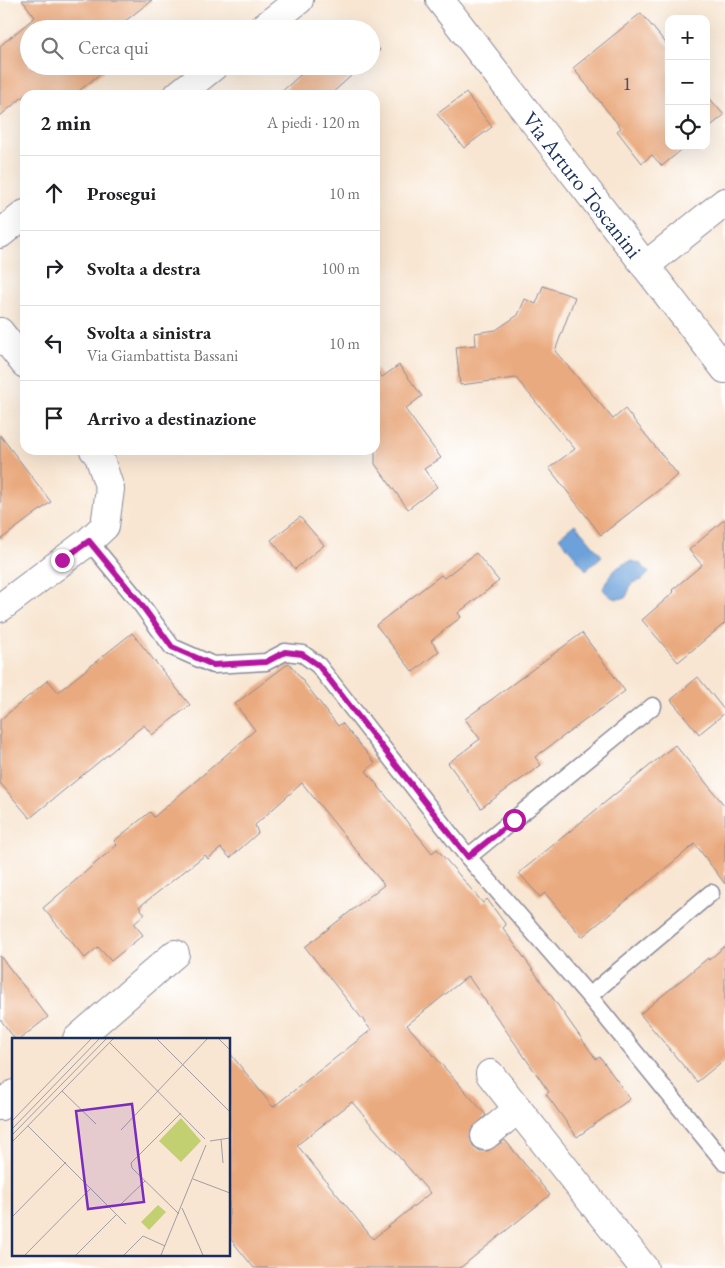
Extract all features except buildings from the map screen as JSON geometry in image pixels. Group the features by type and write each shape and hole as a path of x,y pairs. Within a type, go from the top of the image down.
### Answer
{"street":[{"path":"273,20 299,0"},
{"name":"Via Arturo Toscanini","path":"440,0 725,369"},
{"path":"184,90 203,75"},
{"path":"645,266 725,202"},
{"path":"0,234 20,218"},
{"path":"0,332 20,358"},
{"path":"0,608 89,541 105,526 110,489 98,455"},
{"path":"78,1038 175,954"},
{"path":"490,1074 644,1268"},
{"path":"0,1106 12,1096"},
{"path":"485,1136 518,1109"}],"lane":[{"path":"89,541 140,603 172,647 213,665 266,662 285,652 302,654 318,665 468,857 589,996 725,1163"},
{"path":"468,857 654,706"},
{"path":"589,996 711,893"}],"water":[{"path":"575,524 602,556 586,570 559,537"},
{"path":"632,561 641,564 649,573 642,580 632,583 626,597 616,599 610,597 603,589 608,580 614,571"}],"route":[{"path":"62,560 89,541 140,603 172,647 213,665 266,662 285,652 302,654 318,665 468,857 514,820"}]}
